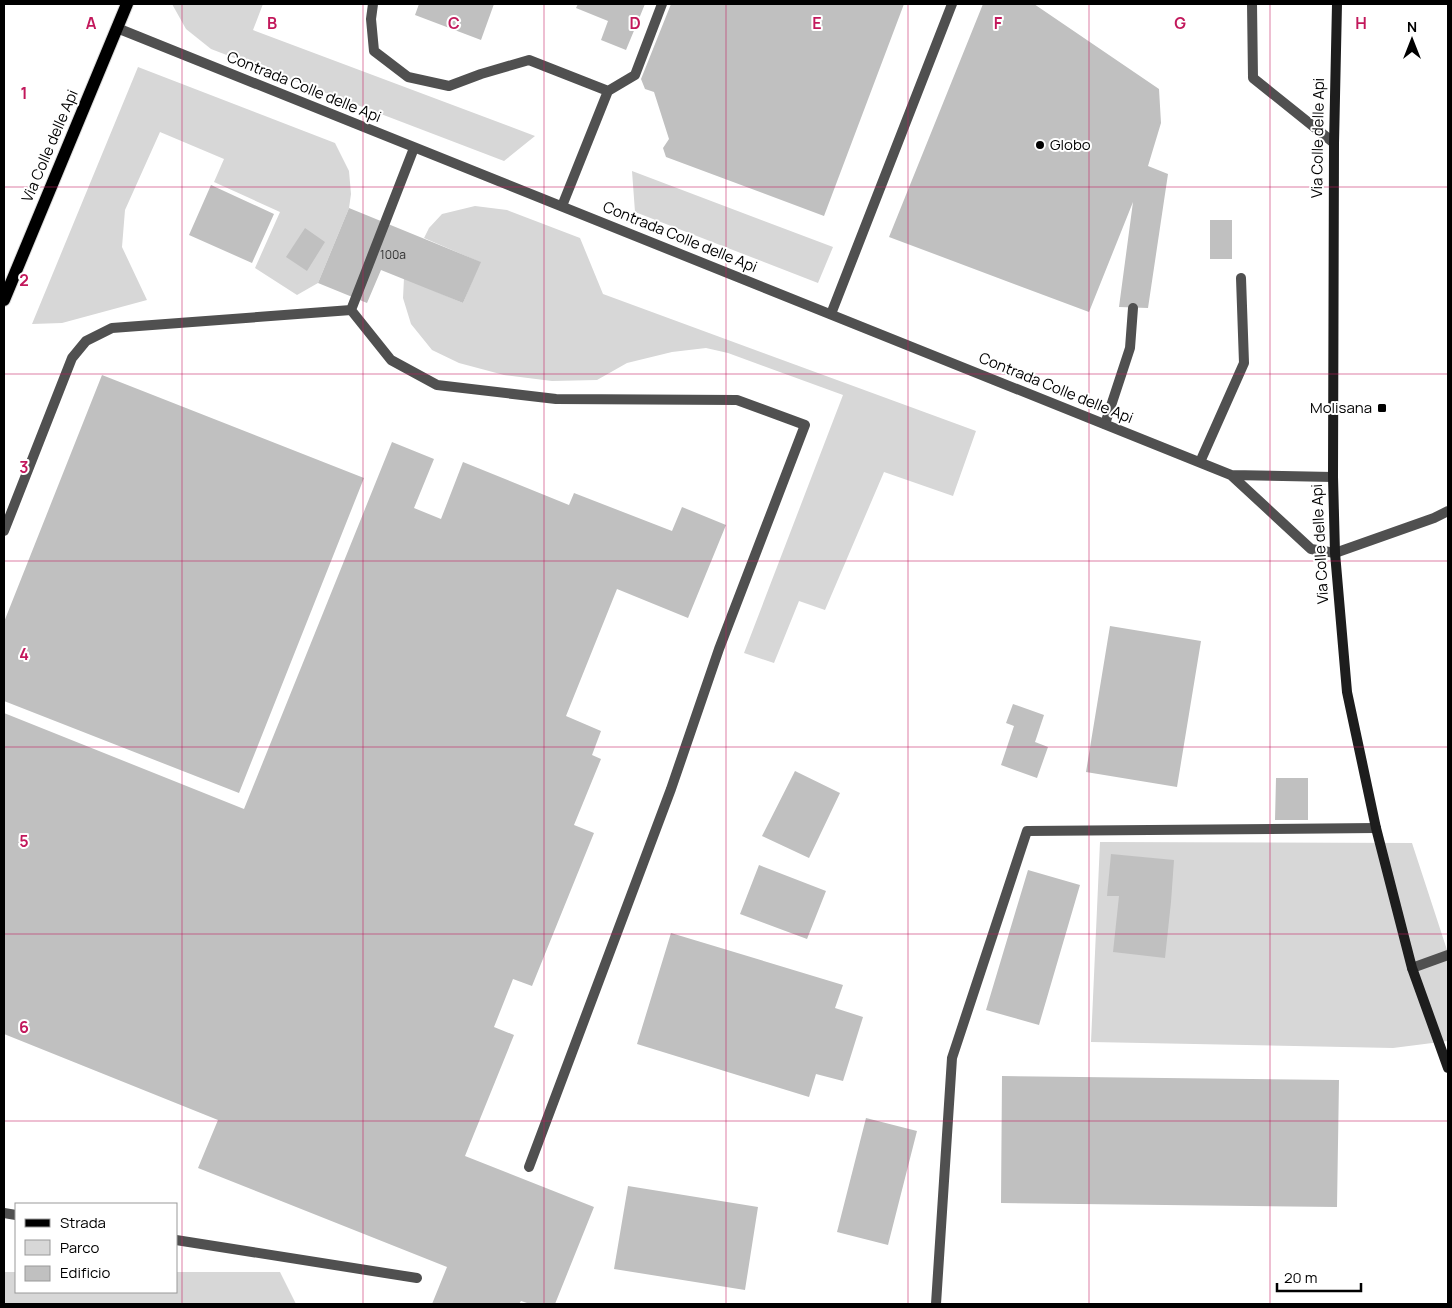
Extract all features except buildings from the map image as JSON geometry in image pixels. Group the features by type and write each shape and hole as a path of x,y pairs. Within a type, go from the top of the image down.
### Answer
{"main road":[{"name":"Via Colle delle Api","path":"4,300 127,4"},
{"name":"Via Colle delle Api","path":"1337,4 1334,143 1333,477 1335,553 1347,692 1376,828 1412,968 1448,1068"}],"street":[{"path":"374,4 371,19 374,51 408,77 449,86 481,74 529,60 608,91"},
{"path":"562,206 608,91 635,75 662,4"},
{"path":"831,314 952,4"},
{"path":"1252,4 1253,78 1334,143"},
{"name":"Contrada Colle delle Api","path":"117,28 1231,475 1311,549 1335,553"},
{"path":"351,310 414,148"},
{"path":"1200,462 1244,363 1241,278"},
{"path":"1105,424 1130,348 1133,308"},
{"path":"4,530 72,358 86,341 112,328 351,310"},
{"path":"351,310 391,360 437,385 556,399 737,400 805,425 718,649 671,789 528,1168"},
{"name":"Contrada Colle delle Api","path":"1231,475 1333,477"},
{"path":"1335,553 1434,518 1448,511"},
{"path":"936,1304 952,1058 1027,831 1376,828"},
{"path":"1412,968 1448,955"},
{"path":"178,1240 417,1278"}],"green space":[{"path":"172,4 263,4 253,30 535,136 504,161 211,49 186,29"},
{"path":"138,67 335,143 349,171 351,194 349,208 318,283 297,295 255,268 280,212 214,182 224,159 160,132 125,210 122,247 147,300 62,323 32,324"},
{"path":"632,171 833,247 818,283 635,212"},
{"path":"475,206 507,210 580,238 603,294 976,431 953,496 884,472 825,610 799,601 774,663 744,653 843,395 728,353 706,348 672,352 627,363 597,380 552,381 504,375 459,363 432,350 411,324 403,298 404,278 463,303 480,262 424,238 429,228 442,214"},
{"path":"1100,842 1412,843 1448,953 1448,1041 1393,1048 1091,1042"},
{"path":"4,1272 15,1272 15,1293 178,1293 178,1272 280,1272 296,1304 4,1304"}],"place":[{"name":"Globo","path":"1040,145"},
{"name":"Molisana","path":"1382,408"}]}
